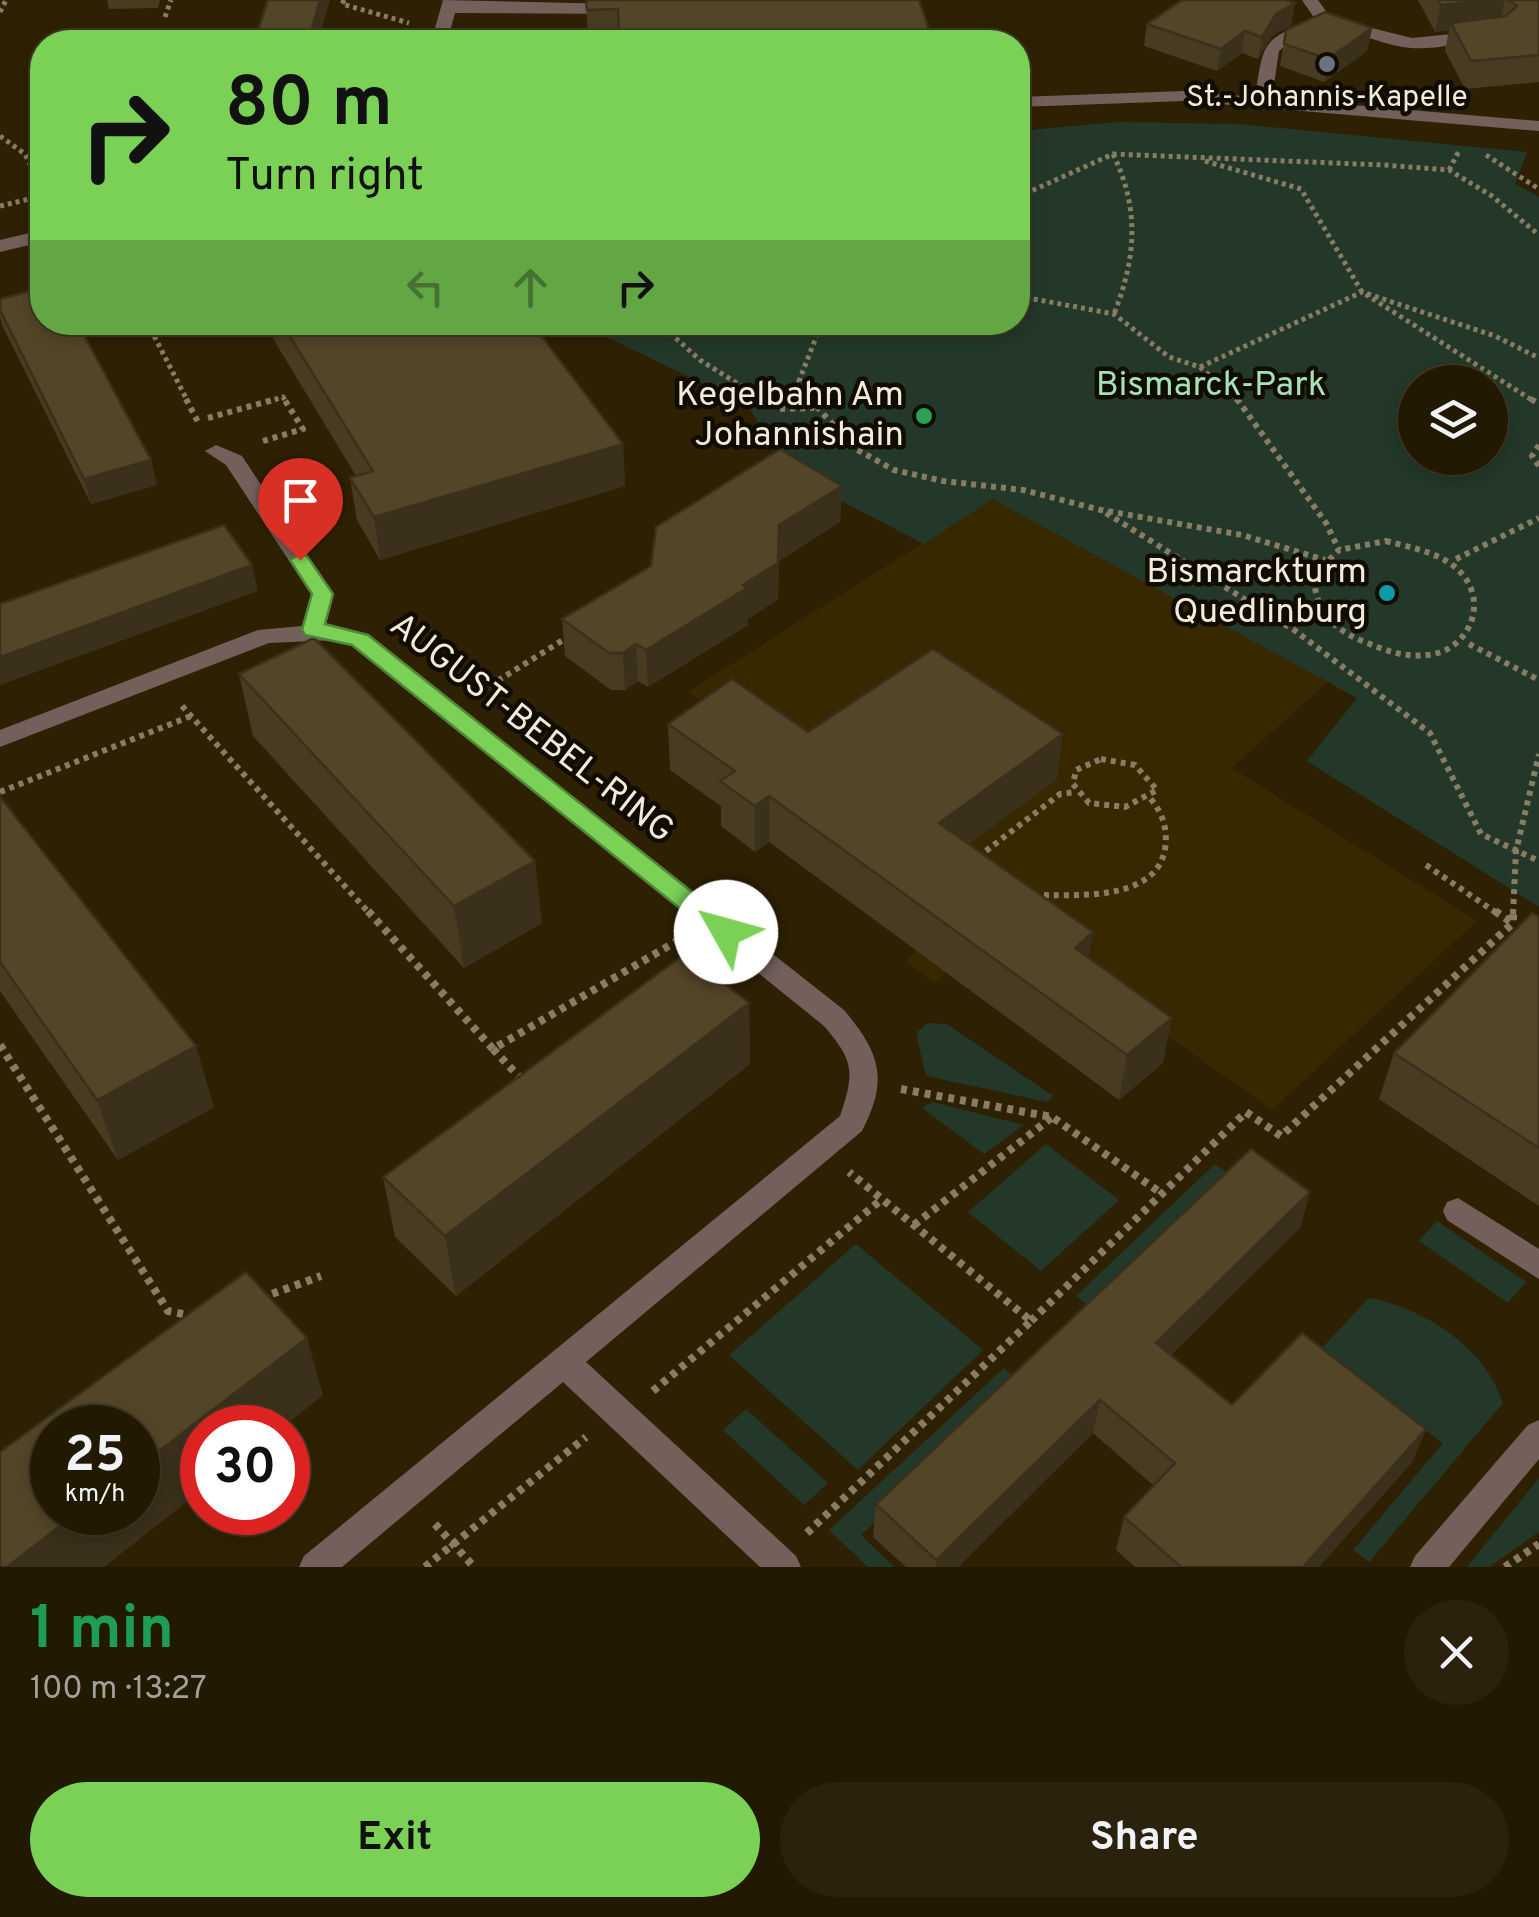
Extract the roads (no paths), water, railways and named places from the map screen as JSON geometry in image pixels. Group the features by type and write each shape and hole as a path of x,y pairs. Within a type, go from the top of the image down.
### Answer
{"street":[{"path":"1310,0 1324,21"},
{"path":"443,30 450,4 646,8"},
{"path":"1264,102 1271,49 1286,36 1324,21 1412,43 1499,34"},
{"path":"1030,102 1166,96 1539,126"},
{"path":"0,246 30,239"},
{"path":"216,450 234,461 322,594 313,630"},
{"name":"AUGUST-BEBEL-RING","path":"0,739 266,635 313,630 360,640 834,1018 863,1052 866,1082 852,1123 565,1364"},
{"path":"1458,1212 1539,1266"},
{"path":"316,1567 565,1364 780,1564"},
{"path":"1428,1567 1539,1434"}],"place":[{"name":"St.-Johannis-Kapelle","path":"1327,64"},
{"name":"Kegelbahn Am Johannishain","path":"924,416"},
{"name":"Bismarckturm Quedlinburg","path":"1387,593"}],"park label":[{"name":"Bismarck-Park","path":"1211,386"}]}
